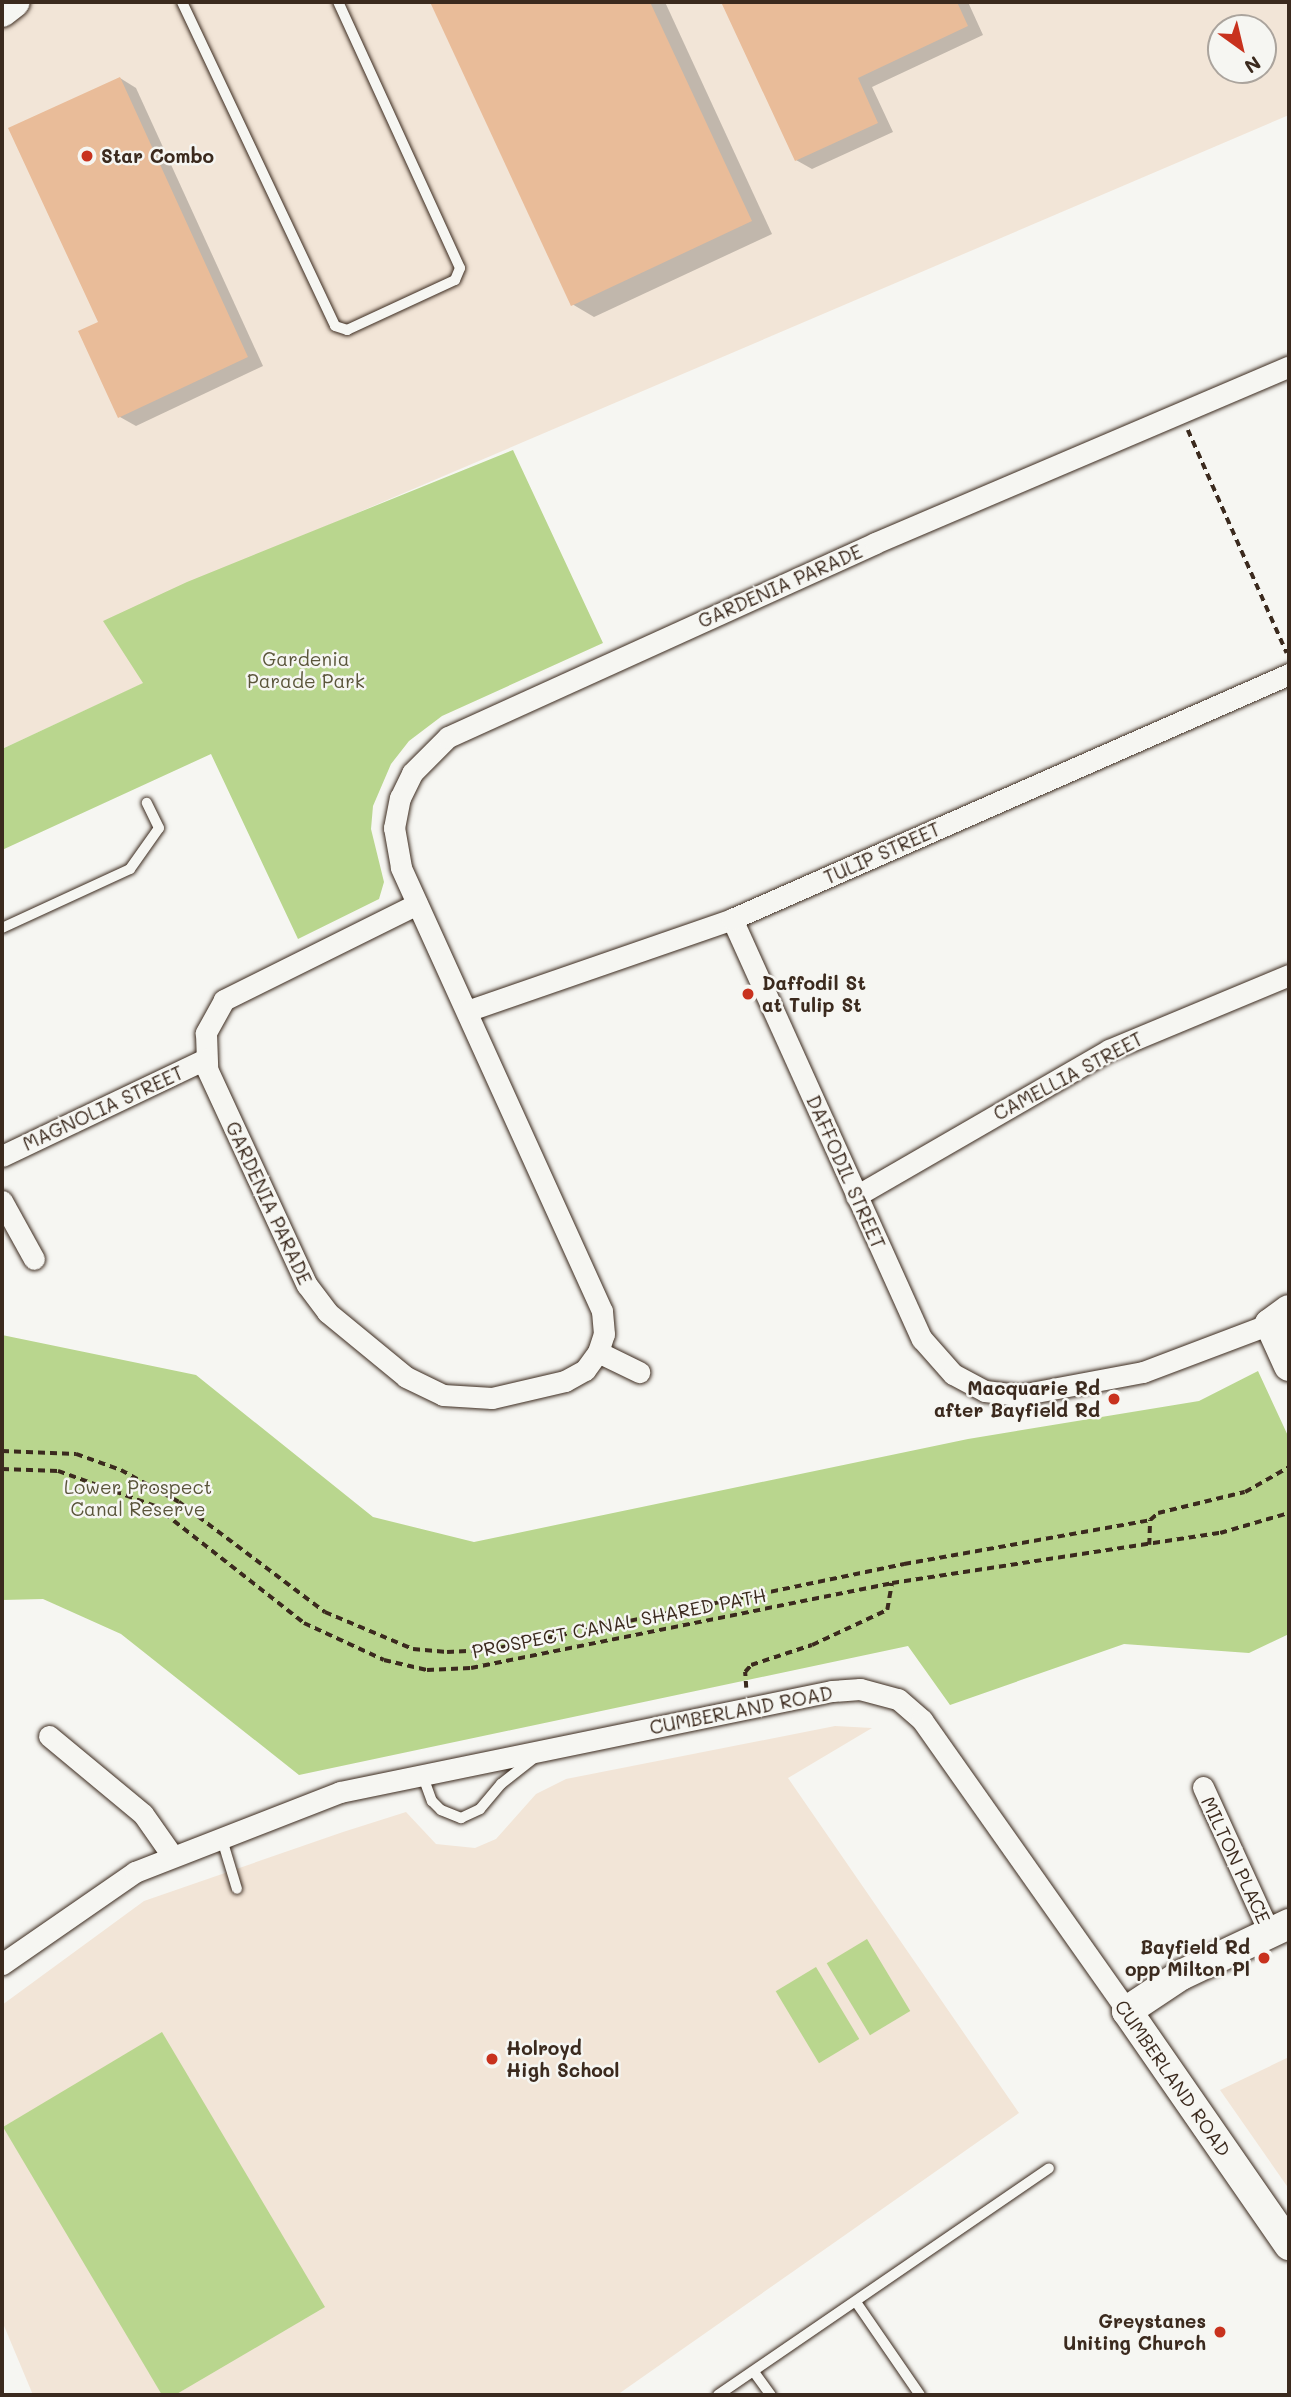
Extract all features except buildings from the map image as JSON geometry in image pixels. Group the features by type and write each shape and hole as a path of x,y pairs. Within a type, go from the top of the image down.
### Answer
{"street":[{"name":"GARDENIA PARADE","path":"205,1059 316,1300 406,1377 443,1395 492,1398 565,1381 585,1370 598,1352 604,1334 602,1311 397,855 396,812 412,773 448,737 875,543 1289,366"},
{"name":"TULIP STREET","path":"467,1011 732,919 1289,674"},
{"path":"205,1059 210,1020 232,994 417,904"},
{"name":"DAFFODIL STREET","path":"732,919 856,1196 929,1350 953,1374 995,1393 1020,1395 1128,1376 1280,1317"},
{"name":"CAMELLIA STREET","path":"856,1196 1110,1050 1289,975"},
{"name":"MAGNOLIA STREET","path":"2,1156 205,1059"},
{"path":"2,1201 34,1259"},
{"path":"1280,1317 1289,1366"},
{"path":"598,1352 639,1372"},
{"name":"CUMBERLAND ROAD","path":"2,1964 99,1893 170,1854 340,1792 852,1689 884,1694 911,1707 1289,2245"},
{"path":"49,1736 144,1814 170,1854"},
{"name":"MILTON PLACE","path":"1203,1787 1280,1929"},
{"path":"1127,2011 1181,1975 1280,1929"}],"lane":[{"path":"182,2 335,326 347,330 455,281 460,268 338,2"},
{"path":"2,928 130,869 159,828 148,803"},
{"path":"422,1774 432,1801 441,1810 461,1818 480,1809 524,1763 555,1748"},
{"path":"221,1836 237,1889"},
{"path":"718,2395 1049,2168"},
{"path":"856,2302 920,2395"},
{"path":"754,2372 771,2395"}],"path":[{"path":"1181,412 1289,658"},
{"path":"2,1451 76,1454 121,1470 179,1502 325,1612 413,1649 447,1652 489,1650 904,1564 1150,1520 1158,1513 1245,1492 1289,1467"},
{"name":"PROSPECT CANAL SHARED PATH","path":"2,1469 58,1472 155,1506 304,1623 384,1660 427,1670 471,1668 892,1583 1149,1546 1220,1533 1289,1513"},
{"path":"1149,1546 1150,1520"},
{"path":"749,1708 745,1672 751,1665 813,1645 887,1610 892,1583"}],"shaded area":[{"path":"2,2 1289,2 1289,115 104,621 144,683 2,749"},
{"name":"Holroyd High School","path":"835,1726 872,1728 788,1778 1019,2113 617,2395 33,2395 2,2321 2,2005 144,1901 343,1832 406,1812 436,1844 475,1848 496,1839 536,1794 566,1779"},
{"path":"1289,2057 1289,2189 1220,2090"}],"green space":[{"name":"Gardenia Parade Park","path":"513,450 603,643 442,716 409,741 391,764 373,806 371,829 384,882 379,899 298,939 211,754 2,850 2,749 143,683 103,621 187,582"},
{"name":"Lower Prospect Canal Reserve","path":"2,1335 196,1375 373,1517 474,1542 968,1439 1199,1401 1258,1371 1289,1438 1289,1634 1249,1653 1124,1644 950,1705 908,1646 299,1775 121,1634 43,1599 2,1600"},
{"path":"867,1939 910,2011 870,2035 827,1963"},
{"path":"816,1967 859,2039 819,2063 776,1991"},
{"path":"162,2032 325,2307 175,2395 162,2395 3,2127"}],"place":[{"name":"Star Combo","path":"87,156"},
{"name":"Daffodil St at Tulip St","path":"748,994"},
{"name":"Macquarie Rd after Bayfield Rd","path":"1114,1399"},
{"name":"Bayfield Rd opp Milton Pl","path":"1264,1958"},
{"name":"Holroyd High School","path":"492,2059"},
{"name":"Greystanes Uniting Church","path":"1220,2332"}]}
